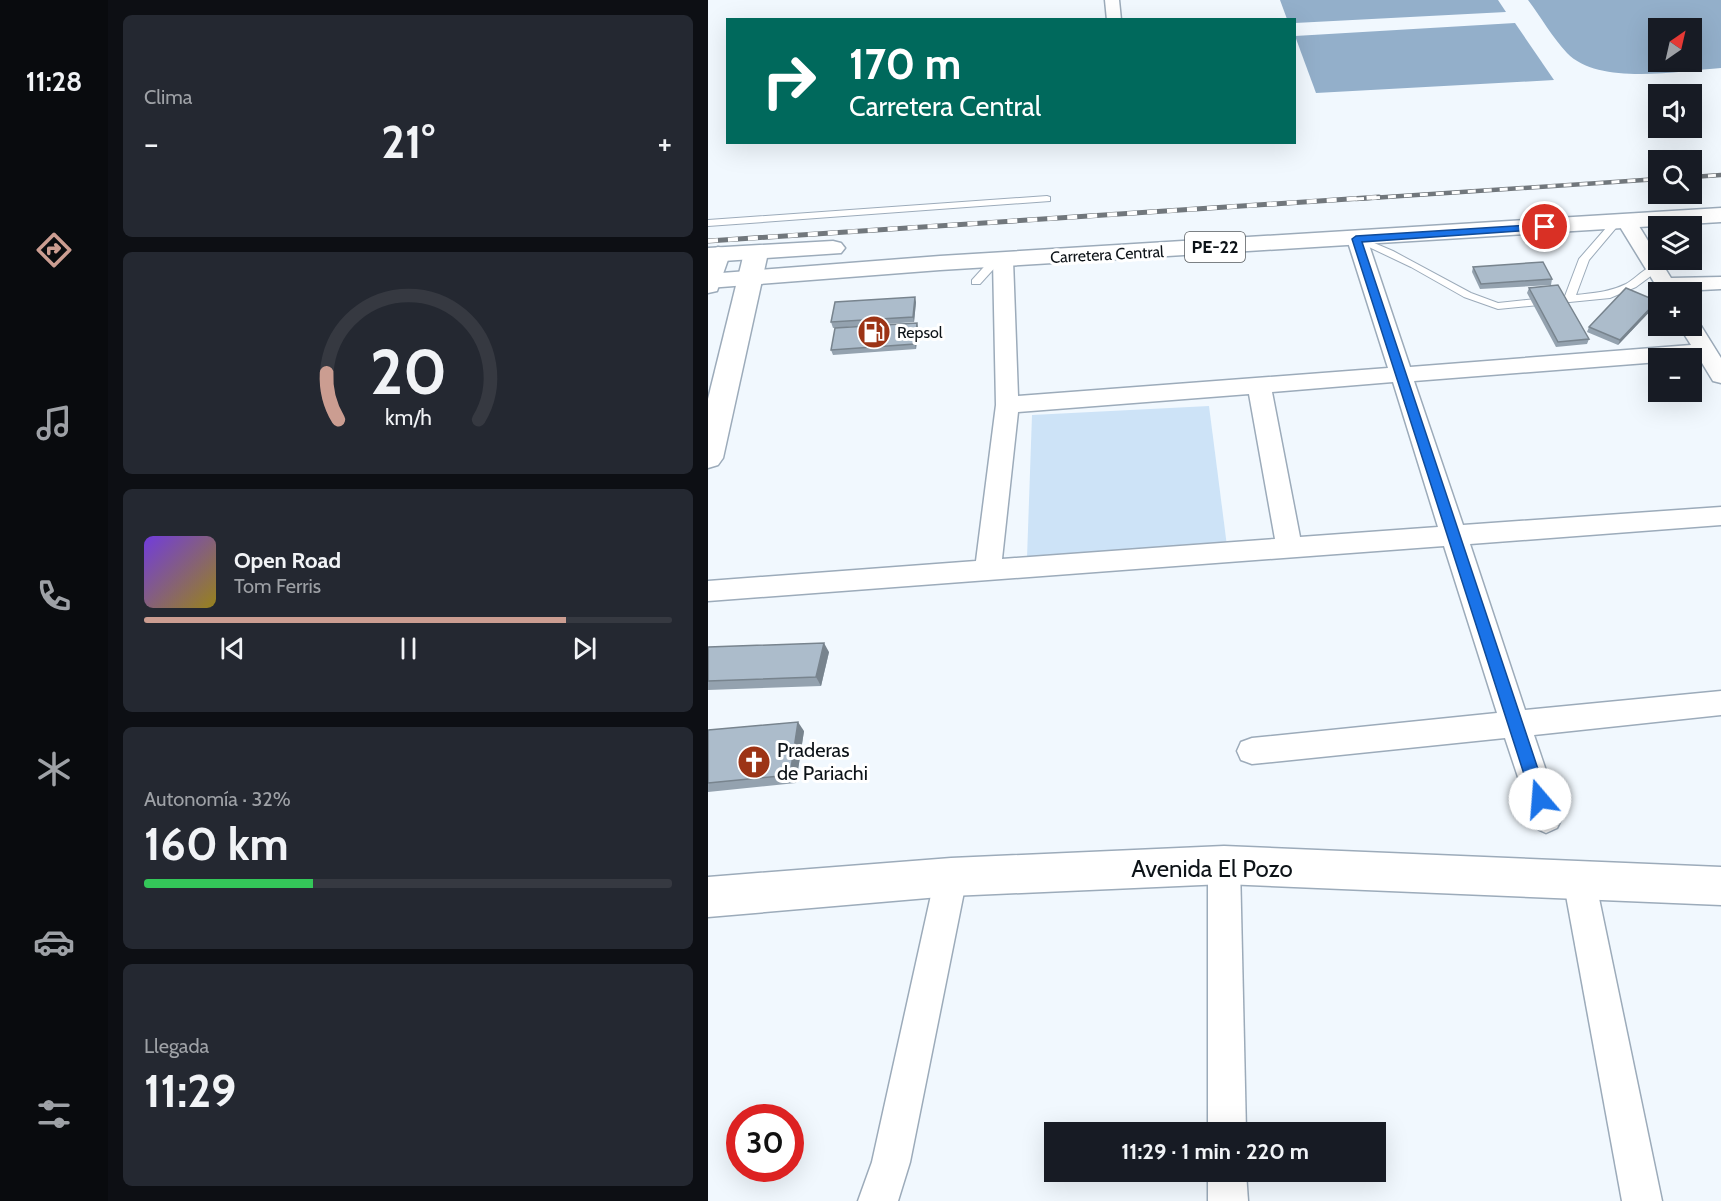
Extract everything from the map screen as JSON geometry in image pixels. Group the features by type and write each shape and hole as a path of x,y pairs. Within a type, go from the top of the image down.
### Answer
{"main road":[{"name":"Carretera Central","path":"877,246 1328,220 1721,193"},
{"name":"Carretera Central","path":"713,255 753,265 999,260 1721,215"},
{"name":"Carretera Central","path":"708,282 753,265 854,247"},
{"path":"708,282 713,255"},
{"path":"708,458 753,265"},
{"name":"Avenida El Pozo","path":"708,897 951,877 1224,865 1719,885"}],"street":[{"path":"1112,0 1114,18"},
{"path":"1622,222 1663,282"},
{"path":"1356,239 1546,818"},
{"path":"988,570 1007,405 999,260"},
{"path":"1702,283 1721,283"},
{"path":"1696,336 1721,376"},
{"path":"1007,405 1705,351"},
{"path":"1259,385 1289,548"},
{"path":"708,591 1721,516"},
{"path":"1252,751 1721,703"},
{"path":"1224,865 1227,1122"},
{"path":"878,1201 891,1162 951,877"},
{"path":"1579,879 1642,1201"},
{"path":"1227,1182 1228,1201"}],"lane":[{"path":"708,224 1047,199"},
{"path":"1569,299 1584,259 1622,222"},
{"path":"1356,239 1396,256 1454,290 1498,306 1610,295 1632,285 1648,283"},
{"path":"976,282 999,260"}],"shaded area":[{"path":"1280,0 1498,0 1506,12 1296,23 1296,18 1287,18"},
{"path":"1528,0 1721,0 1721,68 1702,70 1702,18 1648,18 1648,72 1674,72 1640,74 1599,70 1581,63 1567,53"},
{"path":"1515,23 1554,80 1316,93 1296,36"},
{"path":"1209,406 1227,546 1027,558 1032,415"}],"building":[{"path":"1543,262 1552,279 1481,284 1473,267"},
{"path":"1558,285 1589,339 1558,342 1529,288"},
{"path":"1626,288 1648,297 1648,310 1620,340 1589,327"},
{"path":"915,297 913,317 831,322 835,302"},
{"path":"917,323 915,344 831,350 835,328"},
{"path":"824,643 816,677 708,681 708,647"},
{"name":"Praderas de Pariachi","path":"798,722 790,775 708,783 708,730"}],"railway":[{"path":"1702,176 1721,175"},
{"path":"1356,199 1648,180"},
{"path":"708,241 1379,197"}],"place":[{"name":"Repsol","path":"874,332"},
{"name":"Praderas de Pariachi","path":"754,762"}],"route":[{"path":"1540,799 1356,239 1545,227"}]}
